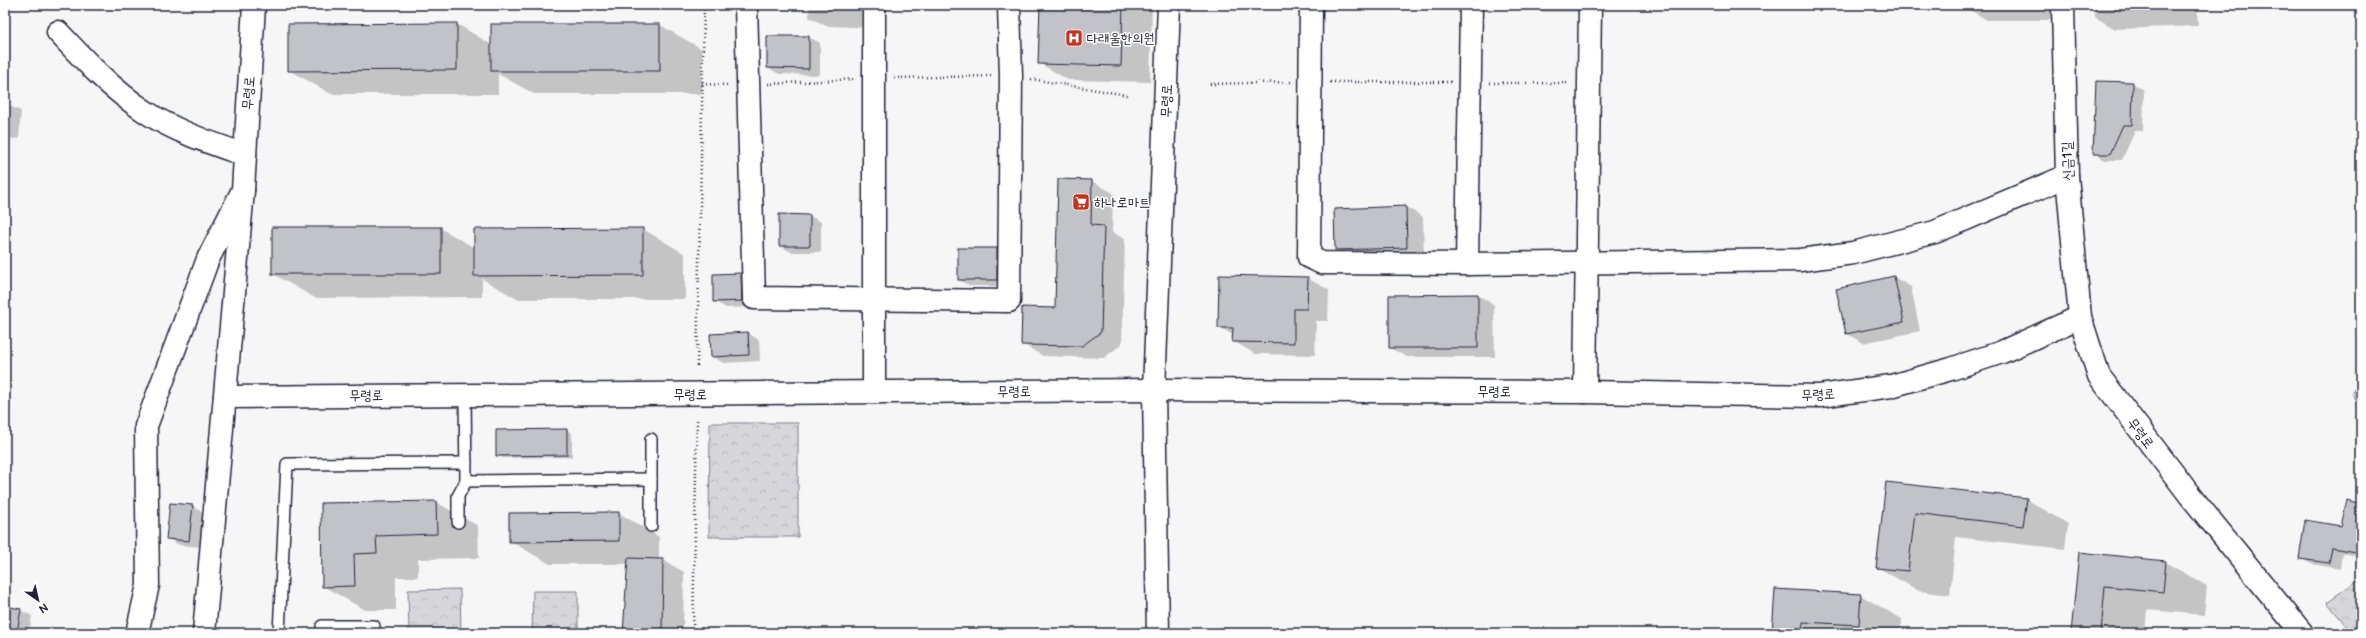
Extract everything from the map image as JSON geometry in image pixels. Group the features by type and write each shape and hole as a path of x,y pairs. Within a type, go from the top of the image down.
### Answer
{"street":[{"name":"무령로","path":"204,633 245,155 254,5"},
{"path":"746,5 754,298 1009,301 1011,76 1009,5"},
{"path":"874,5 874,392"},
{"name":"무령로","path":"1158,633 1154,390 1169,5"},
{"path":"1310,5 1309,257 1322,263 1467,264 1800,260 1853,253 1935,232 2067,176"},
{"path":"1467,264 1471,5"},
{"path":"1584,392 1590,5"},
{"name":"신금1길","path":"2063,5 2067,176 2080,317"},
{"path":"58,32 102,78 147,113 196,138 245,155"},
{"path":"137,633 148,585 146,426 208,259 242,190"},
{"name":"무령로","path":"225,397 1154,390 1584,392 1820,396 1883,387 1951,369 2002,352 2080,317 2099,376 2189,494 2302,633"}],"lane":[{"path":"458,522 458,496 466,481 465,394"},
{"path":"651,440 651,526"},
{"path":"279,633 287,464 466,463"},
{"path":"466,481 651,479"},
{"path":"322,633 322,626 374,626 374,633"}],"path":[{"path":"697,366 704,5"},
{"path":"702,84 749,85 874,78 1011,76 1128,95"},
{"path":"1210,84 1310,82 1589,83"},
{"path":"693,633 697,418"}],"green space":[{"path":"2361,380 2361,417 2352,392"},
{"path":"710,423 798,423 798,537 709,537"},
{"path":"2361,578 2361,633 2352,633 2327,602"},
{"path":"460,589 461,633 409,633 408,590"},
{"path":"533,591 578,591 578,633 532,633"}],"building":[{"path":"1040,5 1123,5 1121,66 1038,64"},
{"path":"457,23 457,70 288,71 288,24"},
{"path":"491,24 660,24 660,71 491,71"},
{"path":"767,36 809,36 809,69 767,68"},
{"path":"2096,81 2133,82 2132,125 2123,125 2110,154 2093,154"},
{"path":"1058,179 1092,180 1091,225 1104,226 1101,332 1082,346 1021,345 1022,307 1055,308"},
{"path":"1406,206 1407,248 1335,250 1334,209"},
{"path":"779,214 810,215 810,246 779,246"},
{"path":"272,227 441,227 441,274 272,274"},
{"path":"643,228 643,275 474,276 474,229"},
{"path":"958,248 997,248 997,280 958,280"},
{"path":"741,273 742,301 713,302 713,274"},
{"path":"1219,275 1308,277 1307,309 1294,309 1294,343 1232,342 1233,328 1218,328"},
{"path":"1894,276 1904,322 1846,334 1836,289"},
{"path":"1478,294 1478,348 1389,348 1389,295"},
{"path":"748,332 749,355 711,357 710,334"},
{"path":"567,429 567,455 496,456 496,430"},
{"path":"1886,482 2027,498 2023,526 1915,513 1908,571 1876,568"},
{"path":"2347,500 2361,504 2361,553 2332,548 2329,563 2299,559 2305,520 2341,526"},
{"path":"436,501 437,534 376,536 377,553 354,554 355,586 322,587 321,503"},
{"path":"170,503 193,505 189,541 166,539"},
{"path":"619,512 619,541 509,542 509,513"},
{"path":"2079,552 2166,561 2163,592 2105,586 2101,633 2071,633"},
{"path":"628,558 663,559 662,633 623,633"},
{"path":"1775,589 1861,594 1859,625 1803,622 1802,633 1772,633"},
{"path":"5,606 21,609 17,633 5,633"}],"place":[{"name":"다래울한의원","path":"1074,38"},
{"name":"하나로마트","path":"1081,202"}]}
